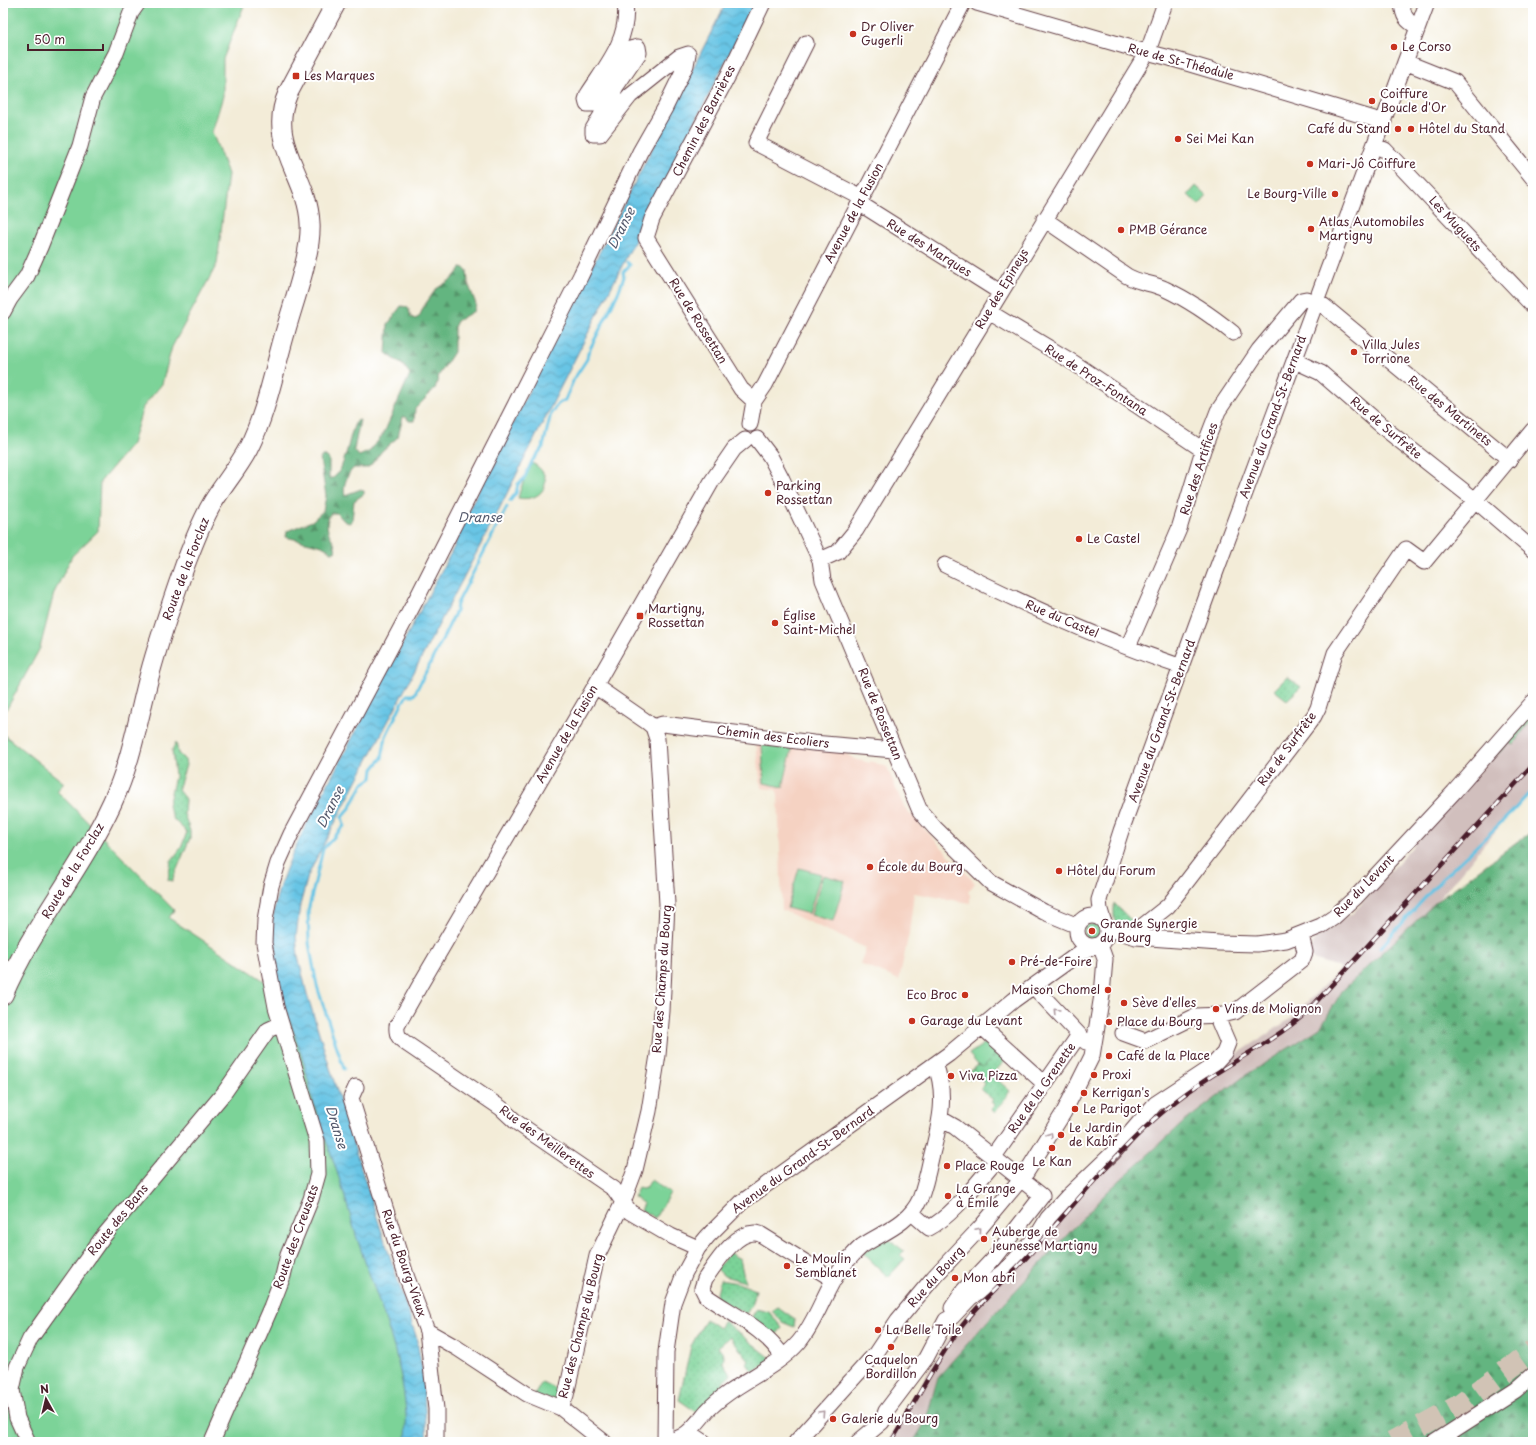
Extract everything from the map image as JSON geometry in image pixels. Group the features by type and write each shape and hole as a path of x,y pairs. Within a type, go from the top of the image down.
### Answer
{"main road":[{"name":"Route de la Forclaz","path":"3,995 15,968 94,838 113,801 128,763 155,655 192,548 209,508 243,458 257,427 303,268 310,234 308,205 282,139 281,114 288,93 336,3"}],"street":[{"path":"3,312 12,296 27,276 40,247 80,146 93,97 114,56 131,13 138,3"},
{"name":"Route des Creusats","path":"212,1442 280,1282 288,1255 311,1199 318,1174 319,1157 314,1127 281,1024 268,974 264,940 268,900 278,864 291,834 322,779 429,574 581,275 640,152 665,108 686,65 688,54 679,57 630,96 600,134 593,134 593,129 613,96 615,88 639,53 638,47 630,49 622,64 602,84 593,104 587,104 586,100 588,94 622,38 626,25 625,3"},
{"name":"Chemin des Barrières","path":"646,238 652,219 729,74 763,3"},
{"name":"Avenue de la Fusion","path":"396,1032 397,1026 595,686 712,481 734,449 759,435 759,430 750,424 754,401 765,385 963,3"},
{"name":"Rue de St-Théodule","path":"977,3 1135,49 1148,51 1384,122"},
{"name":"Rue des Epineys","path":"820,560 838,552 856,530 1044,219 1148,51 1165,3"},
{"path":"1402,3 1405,19 1409,23 1418,27"},
{"name":"Avenue du Grand-St-Bernard","path":"1014,1000 1034,987 1101,936 1100,900 1121,831 1427,3"},
{"name":"Rue des Marques","path":"806,44 756,143 861,200 1000,292"},
{"path":"1405,62 1455,82 1533,178"},
{"name":"Les Muguets","path":"1375,146 1385,150 1533,306"},
{"path":"1044,219 1127,276 1134,280 1164,289 1191,303 1232,333"},
{"name":"Rue de Rossettan","path":"646,238 741,389 754,401"},
{"name":"Rue des Artifices","path":"1128,647 1179,529 1202,450 1218,411 1259,350 1302,300 1306,299 1316,301"},
{"name":"Rue des Martinets","path":"1316,301 1324,306 1510,460"},
{"name":"Rue de Proz-Fontana","path":"989,312 1074,363 1202,450"},
{"name":"Rue de Surfrête","path":"1295,361 1321,373 1389,432 1475,500 1533,550"},
{"path":"1475,500 1510,460 1533,430"},
{"name":"Rue de Rossettan","path":"751,440 770,456 820,560 823,580 855,652 920,811 984,877 995,885 1044,912 1080,927"},
{"name":"Rue de Surfrête","path":"1135,937 1139,929 1168,906 1310,721 1318,708 1335,653 1406,549 1424,562 1475,500"},
{"name":"Rue du Castel","path":"945,566 1000,593 1128,647 1182,667"},
{"path":"595,686 653,728"},
{"name":"Rue du Levant","path":"1101,936 1257,944 1286,940 1301,935 1333,918 1356,897 1454,792 1533,702"},
{"name":"Chemin des Ecoliers","path":"653,728 663,724 813,743 894,750"},
{"name":"Rue des Champs du Bourg","path":"561,1408 566,1395 597,1256 623,1202 635,1170 649,1111 662,1011 667,904 661,781 657,739 653,728"},
{"name":"Avenue du Grand-St-Bernard","path":"665,1442 666,1352 671,1314 680,1283 698,1248 742,1202 935,1064 982,1028 1014,1000 1033,978 1066,953 1080,927 1099,879 1121,831"},
{"path":"1095,916 1101,936 1084,944 1080,927 1095,916"},
{"path":"1123,1033 1145,1041 1196,1016 1218,1016 1235,1012 1302,960 1305,952 1301,935"},
{"name":"Rue du Bourg","path":"796,1442 876,1353 898,1320 934,1277 980,1228 1021,1179 1064,1112 1091,1059 1102,995 1105,959 1101,936"},
{"path":"1034,987 1079,1035"},
{"path":"946,1320 952,1317 970,1298 1004,1272 1037,1236 1048,1218 1114,1152 1155,1104 1215,1063 1228,1043 1218,1016"},
{"name":"Route des Bans","path":"28,1442 17,1418 12,1390 17,1367 30,1339 102,1238 224,1093 268,1030 281,1024"},
{"path":"982,1028 1045,1084"},
{"name":"Rue des Meillerettes","path":"396,1032 398,1037 407,1044 501,1108 516,1122 614,1189 630,1212 671,1236 698,1248"},
{"name":"Rue de la Grenette","path":"912,1213 929,1228 935,1225 954,1207 994,1159 1079,1035 1092,1049"},
{"path":"665,1442 674,1441 689,1432 720,1399 789,1352 803,1336 834,1280 846,1263 861,1247 899,1224 912,1213 920,1199 926,1180 941,1119 942,1086 935,1064"},
{"name":"Rue du Bourg-Vieux","path":"356,1087 350,1098 407,1278 427,1331 457,1348 527,1394 561,1408 604,1442"},
{"path":"858,1442 882,1422 886,1411 926,1358 964,1290 993,1259 1042,1196 955,1127 941,1119"},
{"path":"782,1356 775,1345 768,1339 706,1296 702,1285 714,1266 735,1242 745,1234 752,1232 760,1234 834,1280"},
{"path":"427,1331 436,1410 436,1442"},
{"path":"1435,1442 1516,1390 1533,1375"},
{"path":"689,1432 704,1442"}],"shaded area":[{"path":"1533,712 1533,786 1437,901 1342,991 1320,1028 1246,1075 1184,1122 1107,1192 992,1316 938,1377 925,1423 913,1442 887,1442 943,1347 966,1315 1168,1100 1290,1019 1341,968 1310,958 1314,940 1353,913"},
{"name":"École du Bourg","path":"756,742 844,752 854,759 870,763 870,761 887,767 904,807 975,883 968,892 970,895 970,903 914,893 909,933 899,980 860,964 866,948 782,910 778,794 776,790 761,788"}],"green space":[{"path":"3,3 245,3 223,59 223,96 212,132 228,174 217,264 172,347 162,384 143,407 132,444 100,482 98,531 72,556 54,593 40,648 3,716"},
{"path":"1196,186 1207,196 1199,205 1188,195"},
{"path":"462,267 467,270 468,283 476,304 474,311 457,321 454,327 454,352 439,375 435,389 415,409 414,421 409,421 406,417 403,417 398,437 382,451 370,466 366,468 354,468 350,473 344,488 345,495 361,489 364,491 364,494 354,501 352,521 349,523 344,521 337,513 331,513 327,526 334,544 335,552 332,552 322,546 286,537 287,531 312,521 323,511 326,496 320,459 322,456 326,456 329,459 329,478 333,478 341,468 356,421 360,420 354,450 359,456 370,451 384,433 410,374 404,366 386,353 388,324 401,306 408,307 411,317 415,319 419,317 424,306 436,289 452,279"},
{"path":"532,463 544,474 544,486 541,492 536,496 518,498 522,484"},
{"path":"1287,677 1301,687 1287,700 1274,690"},
{"path":"1533,713 1533,717 1513,745 1509,743 1489,762"},
{"path":"3,734 64,783 57,791 174,910 169,918 298,1003 409,1362 412,1442 3,1442"},
{"path":"176,742 178,753 185,760 186,765 178,790 185,799 184,814 190,831 190,838 172,881 168,880 171,861 181,848 187,832 174,820 168,806 175,776 172,750"},
{"path":"762,745 792,748 783,787 764,783"},
{"path":"1533,832 1533,1442 913,1442 925,1423 938,1377 992,1316 1107,1192 1184,1122 1246,1075 1320,1028 1342,991 1437,901 1522,838"},
{"path":"799,868 821,874 809,914 787,908"},
{"path":"823,875 845,881 833,921 811,915"},
{"path":"1114,903 1133,922 1133,925 1128,926 1115,922"},
{"path":"1092,924 1099,929 1100,932 1095,939 1092,940 1085,935 1084,932 1089,925"},
{"path":"991,1039 1002,1048 983,1067 978,1065 969,1054"},
{"path":"1002,1048 1009,1056 992,1075 1010,1091 995,1113 991,1109 995,1105 991,1102 993,1100 981,1089 985,1084 975,1075 970,1080 965,1076 978,1065 983,1066"},
{"path":"651,1180 670,1193 655,1218 641,1210 644,1204 634,1197 638,1188 646,1188"},
{"path":"886,1237 904,1251 900,1255 905,1259 888,1277 863,1253"},
{"path":"729,1253 740,1259 745,1282 724,1276 717,1269"},
{"path":"720,1280 738,1283 756,1290 753,1303 746,1314 716,1298"},
{"path":"778,1307 795,1319 794,1327 782,1322 772,1311"},
{"path":"756,1309 769,1312 782,1328 774,1337 750,1321"},
{"path":"706,1319 719,1328 724,1321 772,1359 753,1372 747,1364 749,1361 730,1337 718,1347 724,1355 723,1363 731,1375 722,1383 728,1388 699,1414 679,1400 691,1346"},
{"path":"542,1382 564,1393 558,1400 534,1396"}],"water":[{"name":"Dranse","path":"726,3 755,3 490,527 316,859 308,876 300,905 296,937 298,956 307,994 360,1165 416,1336 423,1373 427,1442 406,1442 404,1394 394,1347 316,1111 303,1060 276,974 273,958 272,925 277,897 285,871 308,821 454,547 467,513"}],"waterway":[{"path":"510,501 516,493 518,484 524,479 532,461 543,447 551,413 558,404 565,400 574,379 587,359 588,353 618,293 624,277 623,272 630,265 627,262"},
{"path":"344,1069 317,986 309,943 308,911 323,849 344,826 342,817 350,808 363,784 372,778 373,769 382,758 386,736 400,707 407,695 414,695 456,611 457,604 507,507"},
{"path":"1381,947 1440,881 1512,812 1533,789"}],"tunnel":[{"path":"1392,1442 1460,1405 1533,1351"}],"railway":[{"path":"891,1442 941,1357 968,1319 987,1297 1027,1257 1118,1155 1153,1121 1187,1092 1273,1038 1306,1013 1533,765"}],"place":[{"name":"Dr Oliver Gugerli","path":"853,34"},
{"name":"Le Corso","path":"1394,47"},
{"name":"Les Marques","path":"296,76"},
{"name":"Coiffure Boucle d'Or","path":"1372,101"},
{"name":"Café du Stand","path":"1398,129"},
{"name":"Hôtel du Stand","path":"1411,129"},
{"name":"Sei Mei Kan","path":"1178,139"},
{"name":"Mari-Jô Coiffure","path":"1310,164"},
{"name":"Le Bourg-Ville","path":"1335,194"},
{"name":"Atlas Automobiles Martigny","path":"1311,229"},
{"name":"PMB Gérance","path":"1121,230"},
{"name":"Villa Jules Torrione","path":"1354,352"},
{"name":"Parking Rossettan","path":"768,493"},
{"name":"Le Castel","path":"1079,539"},
{"name":"Martigny, Rossettan","path":"640,616"},
{"name":"Église Saint-Michel","path":"775,623"},
{"name":"École du Bourg","path":"870,867"},
{"name":"Hôtel du Forum","path":"1059,871"},
{"name":"Grande Synergie du Bourg","path":"1092,931"},
{"name":"Pré-de-Foire","path":"1012,962"},
{"name":"Maison Chomel","path":"1108,990"},
{"name":"Eco Broc","path":"965,995"},
{"name":"Sève d'elles","path":"1124,1003"},
{"name":"Vins de Molignon","path":"1216,1009"},
{"name":"Garage du Levant","path":"912,1021"},
{"name":"Place du Bourg","path":"1109,1022"},
{"name":"Café de la Place","path":"1109,1056"},
{"name":"Proxi","path":"1094,1075"},
{"name":"Viva Pizza","path":"951,1076"},
{"name":"Kerrigan's","path":"1084,1093"},
{"name":"Le Parigot","path":"1075,1109"},
{"name":"Le Jardin de Kabîr","path":"1061,1135"},
{"name":"Le Kan","path":"1052,1148"},
{"name":"Place Rouge","path":"947,1166"},
{"name":"La Grange à Émile","path":"948,1196"},
{"name":"Auberge de jeunesse Martigny","path":"984,1239"},
{"name":"Le Moulin Semblanet","path":"787,1266"},
{"name":"Mon abri","path":"955,1278"},
{"name":"La Belle Toile","path":"878,1330"},
{"name":"Caquelon Bordillon","path":"891,1347"},
{"name":"Galerie du Bourg","path":"833,1419"}]}
